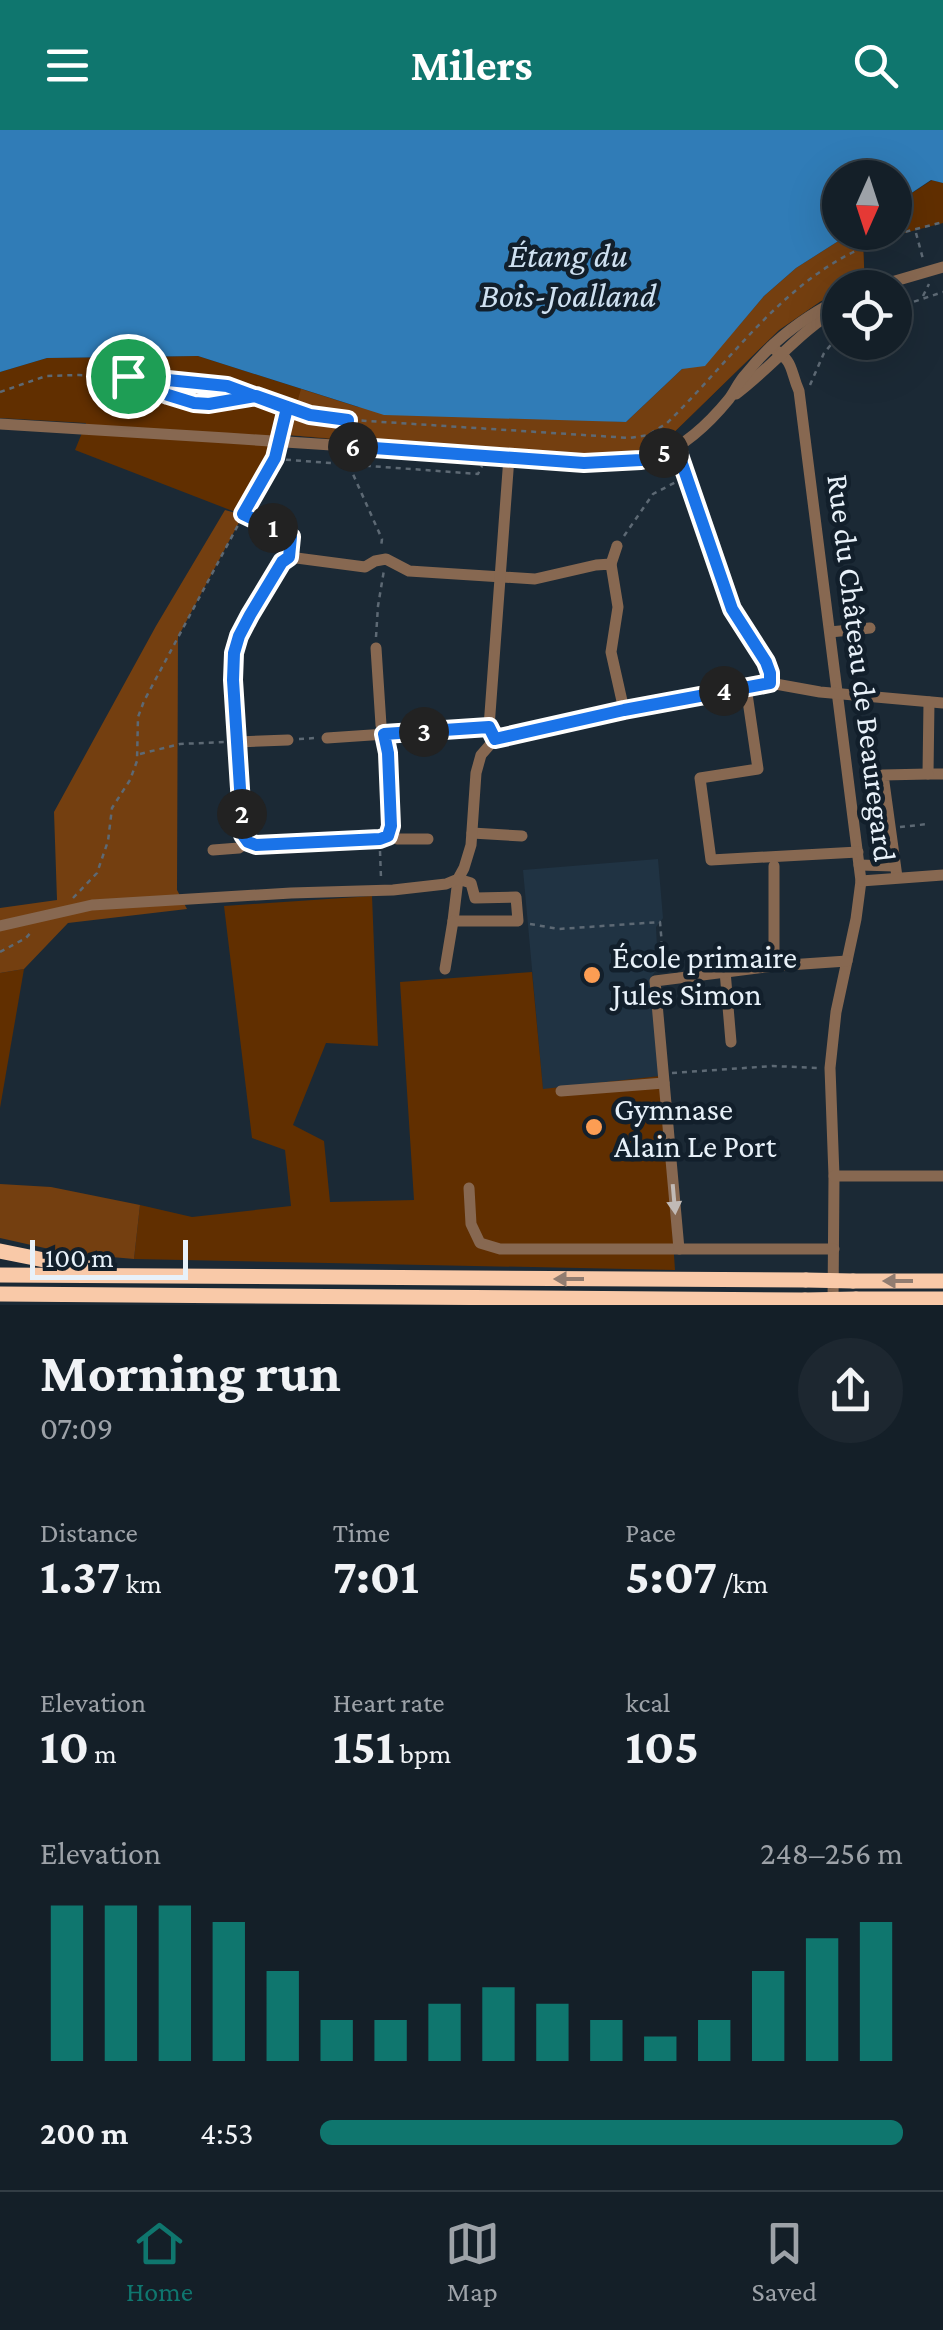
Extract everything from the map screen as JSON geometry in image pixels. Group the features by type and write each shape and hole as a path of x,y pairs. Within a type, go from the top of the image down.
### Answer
{"highway":[{"path":"0,1251 100,1268 121,1276"},
{"path":"0,1275 943,1281"},
{"path":"0,1294 943,1299"},
{"path":"332,1305 357,1297"}],"street":[{"path":"912,276 943,267"},
{"path":"912,283 943,275"},
{"path":"0,424 620,463 656,457 674,449 750,384 770,363 770,356 822,307"},
{"path":"797,331 822,317"},
{"path":"794,370 797,331"},
{"path":"728,400 746,374 776,350"},
{"name":"Rue du Château de Beauregard","path":"776,350 794,370 800,387 861,882 836,1012 830,1068 834,1305"},
{"path":"770,363 800,387"},
{"path":"674,449 732,609 766,662 770,683"},
{"path":"445,970 458,879 472,833 476,773 492,733 509,457"},
{"path":"289,557 291,537"},
{"path":"617,546 611,564 618,607 611,652 624,710"},
{"path":"428,839 384,837 256,845 243,835 234,653 250,615 282,562 289,557 365,567 384,553 409,571 535,579 611,564"},
{"path":"830,632 870,628"},
{"path":"376,648 388,753 391,826 384,837"},
{"path":"327,738 492,733 770,683 838,694 943,703"},
{"path":"746,687 758,769 700,778 711,860 858,858 896,872 943,875"},
{"path":"928,774 929,702"},
{"path":"237,742 288,740"},
{"path":"896,872 883,775 943,774"},
{"path":"472,833 522,836"},
{"path":"214,850 239,848 248,842"},
{"path":"774,866 774,966"},
{"path":"861,882 896,872"},
{"path":"0,926 92,905 382,890 446,884 458,879 470,883 475,898"},
{"path":"453,922 518,922 516,897 458,898"},
{"path":"678,1250 655,981 774,966 848,962"},
{"path":"725,971 730,1042"},
{"path":"561,1091 663,1078"},
{"path":"834,1176 943,1176"},
{"path":"469,1188 472,1224 480,1243 500,1249 834,1249"}],"path":[{"path":"0,392 46,376 124,376 227,386 287,408 337,420 637,438 667,423 766,316 812,278 874,242 943,222"},
{"path":"915,230 925,266"},
{"path":"922,298 929,284"},
{"path":"912,303 943,292"},
{"path":"800,387 814,381 822,357"},
{"path":"124,376 194,403 256,396"},
{"path":"69,902 96,873 108,841 112,808 130,780 137,754 138,717 144,701 275,458 287,408"},
{"path":"346,446 348,463 382,539 384,553"},
{"path":"275,458 478,474 485,455"},
{"path":"617,546 653,494 686,477"},
{"path":"243,514 291,537"},
{"path":"376,648 384,576"},
{"path":"871,718 874,732"},
{"path":"288,740 327,738"},
{"path":"137,754 180,744 237,742"},
{"path":"892,828 928,824"},
{"path":"382,890 384,837"},
{"path":"0,952 26,938 48,914"},
{"path":"518,922 558,929 660,922 665,979"},
{"path":"663,1078 774,1066 830,1068"}],"shaded area":[{"path":"932,180 943,183 943,223 912,231 912,193"},
{"path":"824,250 863,250 864,270 822,270 822,301 779,330 663,443 624,457 564,457 288,435 301,389 358,407 626,422 682,369 735,330 764,296"},
{"path":"831,250 863,250 864,270 822,270 822,301 779,330 663,443 624,457 289,435 243,515 75,450 86,423 0,418 0,372 47,358 198,356 358,407 626,422"},
{"path":"225,510 243,515 178,637 177,890 187,909 68,923 24,969 0,973 0,908 57,900 54,812"},
{"name":"École primaire Jules Simon","path":"658,859 663,918 656,927 658,967 650,979 660,1076 543,1090 523,870"},
{"path":"372,896 378,1046 326,1043 293,1125 324,1141 330,1202 414,1200 400,982 532,972 543,1089 660,1076 675,1270 134,1259 140,1205 192,1217 291,1206 285,1150 252,1138 224,906"},
{"path":"24,969 0,1108 0,973"},
{"path":"0,1184 51,1187 140,1205 134,1259 67,1253 0,1238"}],"water":[{"name":"Étang du Bois-Joalland","path":"0,130 943,130 943,183 931,180 912,193 912,160 822,160 824,250 764,296 705,366 682,369 626,422 384,415 198,356 47,358 0,372"}],"place":[{"name":"École primaire Jules Simon","path":"592,975"},
{"name":"Gymnase Alain Le Port","path":"594,1127"}],"route":[{"path":"128,376 124,376 194,403 256,396 287,408 310,415 348,420 346,446 584,463 641,460 674,449 732,609 766,662 770,683 495,739 489,727 384,734 391,826 388,836 256,845 248,842 243,835 234,653 250,615 282,562 289,557 291,537 243,514 275,458 287,408 241,390 227,386 128,376"}]}
